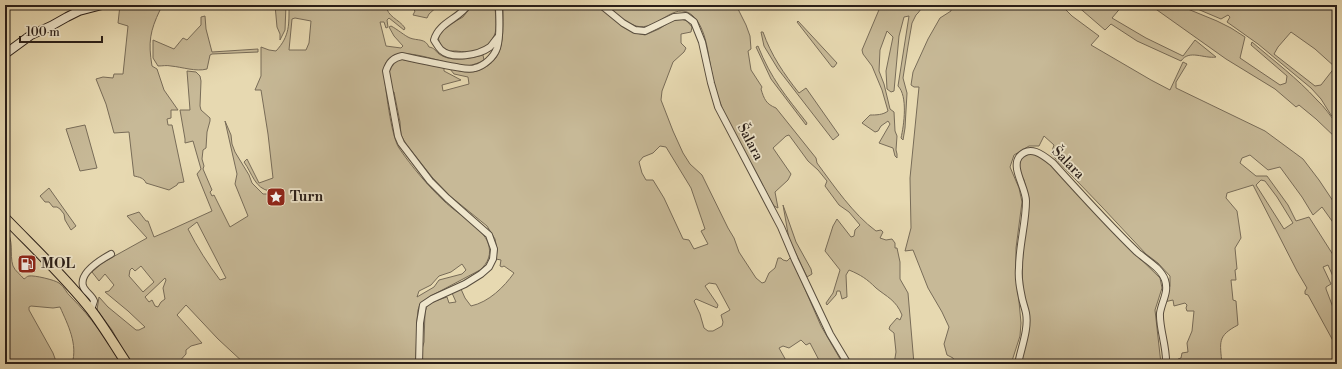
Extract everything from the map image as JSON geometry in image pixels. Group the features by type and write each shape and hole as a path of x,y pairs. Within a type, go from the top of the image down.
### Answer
{"main road":[{"path":"5,218 91,310 110,336 127,364"}],"street":[{"path":"5,54 31,36 67,17 79,11 102,5"},
{"path":"468,5 461,14 444,24 436,32 434,40 442,51 453,55 470,55 480,52 490,46 499,35"},
{"path":"419,364 420,323 423,305 432,299 465,284 481,274 489,267 493,258 494,249 489,235 447,198 430,180 400,143 386,71 391,61 396,57 402,56 468,69 475,68 490,58 497,49 499,35 499,5"},
{"name":"Šalara","path":"601,5 623,23 635,30 645,31 674,17 686,16 694,22 702,42 718,107 781,227 830,334 848,364"},
{"name":"Šalara","path":"1018,364 1025,329 1026,314 1022,299 1018,270 1026,200 1023,185 1018,176 1016,166 1019,158 1028,151 1037,151 1053,163 1138,252 1159,271 1164,278 1167,287 1160,312 1160,319 1166,354 1166,364"},
{"path":"91,310 94,301 84,287 83,280 91,268 111,254"}],"shaded area":[{"path":"120,5 160,5 160,10 154,24 150,43 152,66 157,69 164,90 178,110 171,110 171,118 167,119 168,125 172,125 184,182 178,183 169,190 146,183 143,179 134,176 129,132 114,133 106,104 96,79 103,77 113,78 114,74 123,74 128,26 118,23"},
{"path":"275,5 286,5 285,30 280,40 280,34 277,27"},
{"path":"289,5 386,5 391,15 405,28 404,30 389,18 387,20 388,27 386,28 384,22 380,22 386,46 401,48 403,46 394,36 389,27 391,26 410,38 425,42 429,47 444,57 461,59 483,55 484,60 467,66 417,55 398,54 388,60 385,64 384,70 393,133 399,148 432,189 449,206 475,226 485,237 490,251 487,261 480,270 429,297 420,304 417,320 416,364 245,364 218,339 186,305 177,315 202,343 191,346 186,350 186,354 177,364 131,364 112,330 97,310 99,297 108,307 136,330 145,327 105,292 109,291 114,285 105,274 99,281 92,272 102,263 147,238 127,216 139,212 146,221 148,221 154,237 212,211 197,174 201,169 193,141 185,143 180,110 190,110 187,71 196,72 200,76 200,106 201,110 210,118 206,148 203,150 203,169 212,190 210,192 212,196 214,195 230,227 248,216 235,184 237,174 225,121 231,135 235,152 249,175 252,183 263,194 271,194 270,191 265,190 257,184 244,162 247,159 259,183 273,178 261,90 255,90 261,76 261,47 276,51 281,45 288,30","holes":["295,18 311,21 309,43 306,50 289,50 292,19","197,222 226,278 220,280 188,229","462,264 466,270 462,274 439,280 434,287 417,297 419,291 431,285 439,276 451,272","141,266 154,282 143,292 129,276 132,268 135,271","165,278 166,280 163,288 165,299 158,307 155,306 152,300 149,302 145,297"]},
{"path":"409,5 439,5 429,14 427,18 413,15 415,11"},
{"path":"472,5 495,5 496,25 495,33 491,41 482,48 473,51 462,52 449,51 445,49 438,37 445,27 463,17"},
{"path":"503,5 597,5 623,27 645,35 659,29 673,20 681,19 687,21 692,27 691,32 681,34 681,43 686,48 684,52 673,62 662,91 661,100 683,153 690,164 702,175 734,238 739,252 756,278 762,283 765,282 769,273 775,268 778,258 787,261 791,257 821,326 843,364 821,364 810,343 806,345 801,340 789,348 783,346 779,348 788,364 421,364 424,342 425,312 427,306 435,301 447,297 449,303 456,302 452,293 461,289 471,306 478,304 496,293 506,284 514,273 504,266 500,266 501,260 496,259 497,249 495,239 487,226 450,196 432,177 406,144 401,135 400,122 389,72 392,65 400,59 444,68 444,71 461,80 442,85 443,91 469,84 468,77 454,74 450,69 464,72 474,72 484,68 496,58 503,33","holes":["660,146 666,147 691,188 705,229 701,231 708,244 694,249 689,240 683,239 664,198 653,180 646,180 642,173 639,162 643,157 653,153","709,283 716,284 730,310 721,315 723,322 722,326 713,331 708,331 704,328 694,301 696,299 717,308 718,305 705,286"]},
{"path":"607,5 736,5 750,36 751,49 748,51 751,70 762,87 761,89 763,96 766,101 776,108 816,158 817,163 837,190 859,216 876,231 881,230 883,232 880,238 886,240 892,239 895,243 895,248 897,248 900,262 900,279 908,293 914,364 894,364 896,352 894,333 889,329 897,318 900,320 902,315 894,302 870,282 849,270 846,275 847,297 842,299 840,291 837,291 836,295 827,305 826,303 833,293 840,270 825,251 833,226 837,219 851,237 854,236 855,230 860,225 849,212 839,205 825,186 827,181 808,161 789,135 773,148 791,174 788,180 775,192 778,208 774,206 725,114 715,88 704,35 701,27 692,15 685,11 679,11 644,27 632,25"},
{"path":"881,5 924,5 912,23 903,78 907,93 903,140 901,138 904,118 904,103 898,86 909,16 904,17 899,36 894,91 891,92 887,89 886,71 893,37 887,31 880,50 879,71 890,109 894,112 895,131 897,136 897,158 893,148 879,143 890,124 888,121 875,132 862,123 870,115 882,114 888,111 882,90 872,66 863,54 862,50"},
{"path":"956,5 1061,5 1072,16 1099,36 1091,45 1170,90 1183,62 1187,64 1176,82 1176,88 1265,131 1303,159 1337,207 1337,228 1322,207 1313,215 1280,167 1268,170 1250,155 1242,158 1240,163 1256,176 1267,176 1288,205 1296,221 1309,217 1337,261 1337,281 1335,281 1328,265 1323,267 1331,284 1326,287 1326,289 1334,310 1337,329 1337,348 1308,295 1305,294 1307,288 1253,185 1227,193 1226,198 1237,211 1241,238 1235,248 1237,269 1235,270 1236,280 1231,280 1233,300 1236,301 1238,325 1226,333 1221,340 1222,364 1180,364 1178,359 1181,358 1182,353 1188,352 1187,343 1192,331 1194,311 1187,311 1187,305 1185,303 1174,306 1173,300 1164,302 1170,286 1170,276 1158,263 1146,254 1051,154 1054,145 1044,136 1039,146 1029,146 1014,155 1010,167 1019,188 1022,202 1016,248 1016,269 1021,323 1020,336 1011,364 956,364 953,358 947,355 944,344 949,327 928,288 913,250 905,251 911,228 910,178 919,87 914,87 911,85 913,72 928,39 940,18 951,11 951,7","holes":["1261,180 1265,181 1293,223 1284,229 1256,185"]},
{"path":"1076,5 1123,5 1112,18 1146,38 1183,56 1195,40 1216,57 1192,55 1184,57 1181,61 1137,41 1111,24 1105,30"},
{"path":"1150,5 1178,5 1231,28 1245,37 1240,58 1280,85 1286,83 1287,76 1251,45 1252,42 1293,77 1323,106 1337,124 1337,139 1299,105 1296,107 1275,89 1226,59"},
{"path":"1188,5 1337,5 1337,121 1311,88 1258,44 1227,22 1230,17 1228,15 1221,19","holes":["1291,32 1315,49 1335,67 1321,85 1315,86 1274,54"]},
{"path":"205,16 206,29 212,52 258,49 258,52 212,54 210,55 207,69 203,70 158,66 153,58 153,40 174,49 183,38 187,40 201,25 201,17"},
{"path":"798,21 837,63 834,67 832,67 797,22"},
{"path":"761,32 763,32 774,56 793,86 799,93 806,88 839,135 833,140 778,69 764,46"},
{"path":"758,46 774,78 807,123 806,125 771,79 756,47"},
{"path":"85,125 97,168 80,171 66,129"},
{"path":"1027,153 1042,156 1119,238 1160,278 1162,288 1155,310 1161,364 1018,364 1025,340 1022,267 1027,193 1024,180 1018,169 1021,158"},
{"path":"49,188 76,226 71,230 65,220 64,214 60,209 53,207 49,202 45,202 40,196"},
{"path":"783,205 796,242 811,269 812,274 807,277 789,239"},
{"path":"5,229 11,242 13,266 17,271 24,279 28,276 35,276 53,280 61,285 98,329 121,364 72,364 74,357 73,342 60,307 53,308 31,306 29,307 29,310 53,353 57,364 5,364"}],"place":[{"name":"Turn","path":"276,197"},
{"name":"MOL","path":"27,264"}]}
